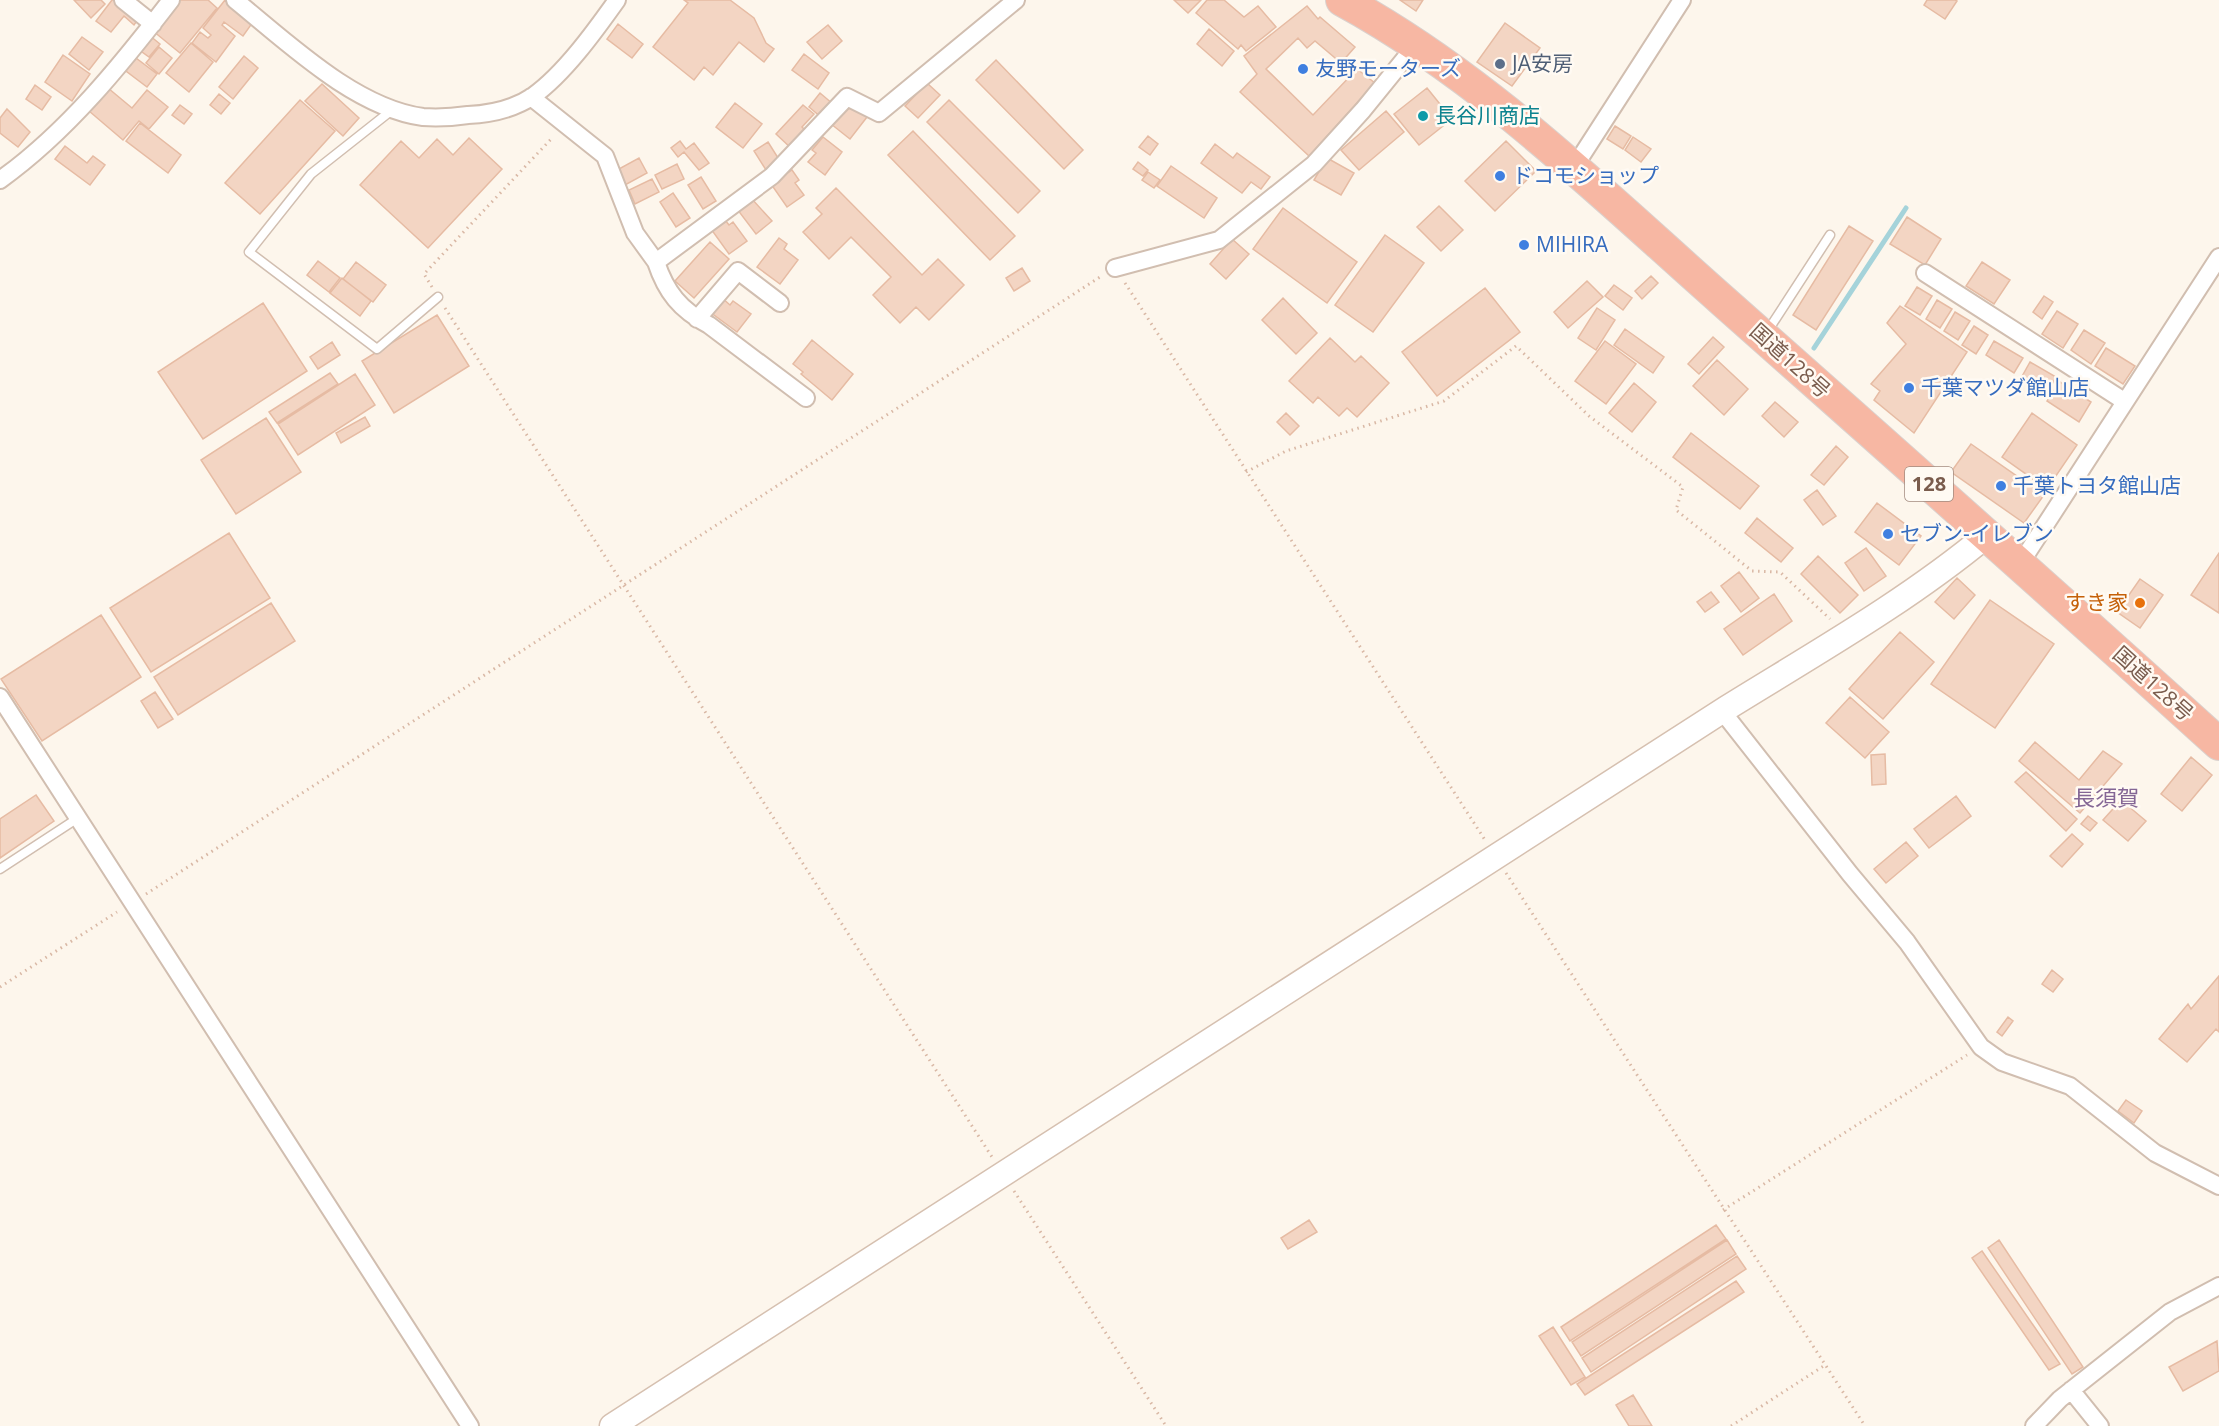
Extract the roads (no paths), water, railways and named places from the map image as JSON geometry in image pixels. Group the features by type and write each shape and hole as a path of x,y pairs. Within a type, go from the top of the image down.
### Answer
{"highway":[{"name":"国道128号","path":"1342,0 1415,46 1487,97 1573,169 2020,564 2219,744"}],"street":[{"path":"123,0 153,24"},
{"path":"0,180 34,156 60,131 171,0"},
{"path":"235,0 332,76 393,109 424,117 479,115 507,109 531,97 578,50 617,0"},
{"path":"1573,169 1682,0"},
{"path":"656,262 772,176 847,97 879,113 1009,2"},
{"path":"1115,268 1219,240 1314,164 1363,110 1415,46"},
{"path":"531,97 605,156 635,233 656,262 664,287 697,319 709,325 806,398"},
{"path":"2020,564 2219,257"},
{"path":"697,319 738,271 780,303"},
{"path":"1925,273 2124,401"},
{"path":"612,1426 1722,711 1847,634 1946,569 1987,535"},
{"path":"0,697 470,1426"},
{"path":"1722,711 1850,874 1907,942 1981,1047 2002,1062 2070,1086 2156,1154 2219,1186"},
{"path":"2034,1426 2071,1390 2170,1312 2219,1286"},
{"path":"2071,1390 2100,1426"}],"lane":[{"path":"393,109 311,174 249,252 376,349 438,297"},
{"path":"1764,338 1830,235"},
{"path":"0,869 78,818"}],"waterway":[{"path":"1814,348 1906,208"}],"place":[{"name":"JA安房","path":"1500,64"},
{"name":"友野モーターズ","path":"1303,69"},
{"name":"長谷川商店","path":"1423,116"},
{"name":"ドコモショップ","path":"1500,176"},
{"name":"MIHIRA","path":"1524,245"},
{"name":"千葉マツダ館山店","path":"1909,388"},
{"name":"千葉トヨタ館山店","path":"2001,486"},
{"name":"セブン-イレブン","path":"1888,534"},
{"name":"すき家","path":"2140,603"}],"district":[{"name":"長須賀","path":"2106,798"}]}
